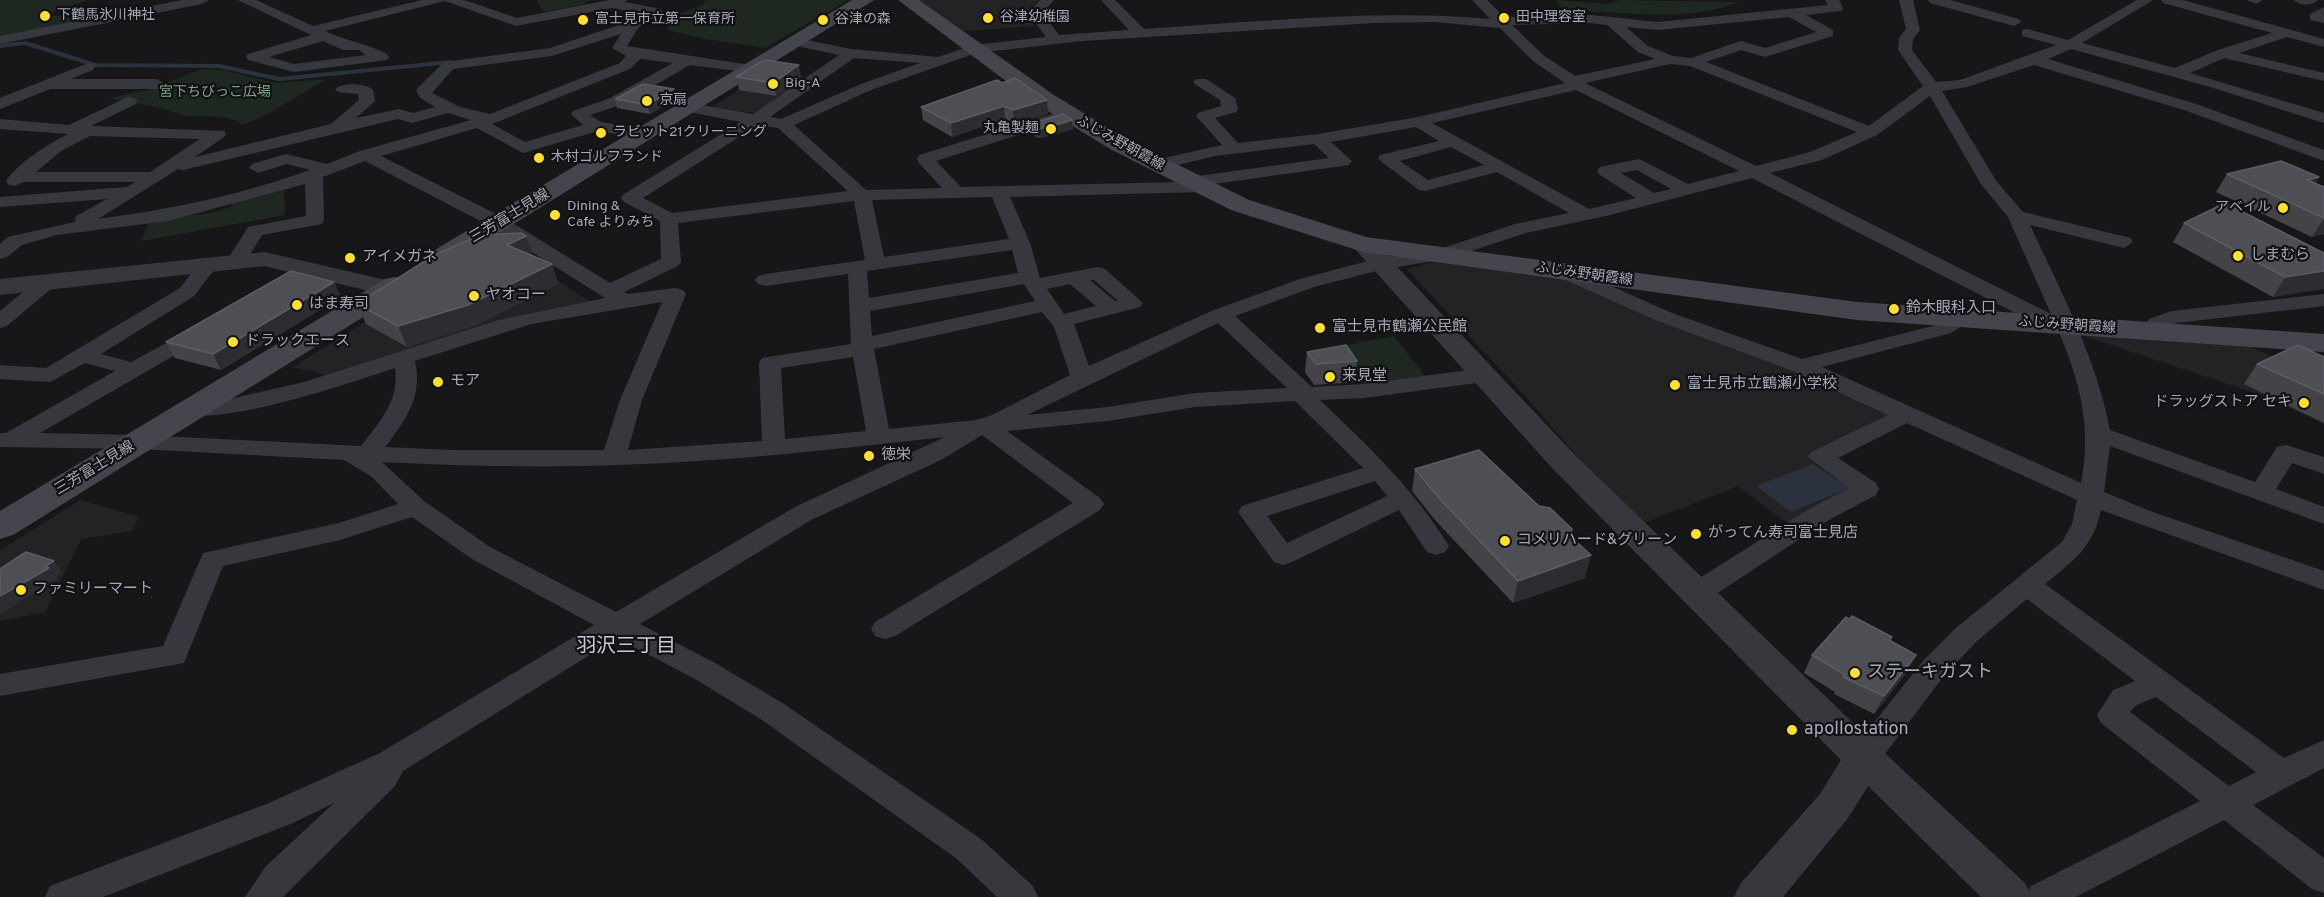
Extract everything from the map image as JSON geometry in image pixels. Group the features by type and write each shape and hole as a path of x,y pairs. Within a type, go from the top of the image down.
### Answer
{"main road":[{"name":"三芳富士見線","path":"0,527 865,0"},
{"name":"ふじみ野朝霞線","path":"907,0 1067,115 1157,165 1263,214 1373,254 1440,255 1857,311 1961,320 2324,343"}],"street":[{"path":"0,40 136,7 202,0"},
{"path":"244,0 319,33 348,46 361,46 382,57 294,68 253,57 319,33 439,0"},
{"path":"451,0 516,22 616,2 656,12 633,25 552,52 449,65 424,90 425,95 447,109 486,121 524,148 597,126"},
{"path":"1047,0 1038,10 1040,19 1054,39"},
{"path":"1108,0 1140,33"},
{"path":"1479,0 1538,58 1575,83 2036,316 2066,326"},
{"path":"783,124 828,103 939,60 974,49 1054,39 1408,18 1548,18 1658,26 1784,8 1836,8 1832,0"},
{"path":"1756,897 1834,806 1864,758 1933,669 1966,634 2027,585 2080,537 2092,497 2099,434 2092,396 2072,338 2017,216 1984,175 1948,110 1905,50 1906,39 1914,30 1906,0"},
{"path":"1935,0 2014,22"},
{"path":"2168,0 2286,29 2324,44"},
{"path":"2301,0 2324,3"},
{"path":"1440,255 1522,228 1586,215 1816,156 1871,132 1932,87 1971,81 2034,60 2071,44 2130,8 2147,6"},
{"path":"1497,19 1558,8"},
{"path":"1692,62 1741,45 1765,53 1828,33 1784,8"},
{"path":"2324,11 2315,17 2324,19"},
{"path":"1958,18 1978,23 1991,17"},
{"path":"1611,21 1643,49 1670,60 1692,62 1871,132"},
{"path":"633,25 619,48 635,53 752,69"},
{"path":"2148,95 2181,74 2223,53 2286,29"},
{"path":"2026,33 2133,57 2228,88 2322,127"},
{"path":"797,42 851,53 939,60"},
{"path":"2285,68 2324,44"},
{"path":"5,245 73,226 199,209 283,186 366,155 486,121 598,78 624,66 635,53"},
{"path":"851,53 756,119 630,198 669,219 862,195 1196,184 1342,161 1318,139"},
{"path":"2223,53 2324,77"},
{"path":"2094,78 2133,57"},
{"path":"1157,165 1234,149 1318,139 1418,122 1670,60"},
{"path":"2034,60 2190,107 2324,156"},
{"path":"646,134 597,126 579,114 614,102 687,61"},
{"path":"2212,83 2255,62"},
{"path":"0,104 88,67"},
{"path":"598,78 614,102"},
{"path":"1201,82 1227,98 1230,109 1204,116 1234,149"},
{"path":"50,84 157,84"},
{"path":"2190,107 2228,88"},
{"path":"337,126 367,102 365,90 343,89"},
{"path":"0,197 19,177 55,147 77,131 130,101"},
{"path":"690,108 783,124 862,195 866,265 861,306 863,347 879,439"},
{"path":"171,166 337,126 399,114 412,118 447,109"},
{"path":"954,191 925,159 1067,115"},
{"path":"2276,116 2322,127"},
{"path":"1418,122 1497,167 1533,183 1586,215"},
{"path":"0,124 77,131 218,134 132,192 73,226"},
{"path":"0,135 19,126"},
{"path":"1453,142 1386,159 1425,186 1497,167"},
{"path":"366,155 499,224 618,296"},
{"path":"258,168 286,159 321,172"},
{"path":"1651,199 1606,171 1639,164 1686,190"},
{"path":"236,262 255,231 315,220 321,172"},
{"path":"19,177 155,177"},
{"path":"861,306 1032,281 1098,273 1133,303 1059,322 1032,281 1020,243 998,190"},
{"path":"0,202 132,192"},
{"path":"2017,216 2124,242"},
{"path":"618,296 671,262 669,219"},
{"path":"765,280 1020,243"},
{"path":"62,897 281,813 391,762 616,624 804,513 966,438 982,427 1082,378 1221,314 1307,283 1373,254 1564,462 1864,758 2010,897"},
{"path":"0,287 264,259 390,288"},
{"path":"0,372 50,375 187,292 207,266"},
{"path":"280,287 311,269"},
{"path":"1568,274 1665,317 1801,366 2141,518 2324,581"},
{"path":"0,322 46,283"},
{"path":"195,409 236,406 302,389 508,323 618,296 676,294 632,400 614,458"},
{"path":"2157,332 2156,323 2172,318 2324,300"},
{"path":"774,448 770,363 863,347 1047,305"},
{"path":"1221,314 1380,471 1403,498 1436,546"},
{"path":"1801,366 1944,329 1961,320"},
{"path":"6,440 217,322"},
{"path":"1064,322 1082,378"},
{"path":"82,356 134,370"},
{"path":"359,453 402,409 409,385 403,357"},
{"path":"6,440 140,442 453,458 614,458 879,439 1097,416 1195,400 1375,390 1484,375"},
{"path":"1697,593 1818,515 1867,489 1820,457 1908,414"},
{"path":"885,629 1091,504 982,427"},
{"path":"2099,434 2324,516"},
{"path":"2260,493 2290,445 2324,466"},
{"path":"359,453 415,507 481,553 705,671 773,712 969,849 1021,897"},
{"path":"1380,471 1251,512 1284,556 1403,498"},
{"path":"0,685 174,655 212,559 330,534 385,519 415,507"},
{"path":"2027,585 2157,684 2282,774"},
{"path":"2157,684 2124,698 2112,715 2324,878"},
{"path":"2043,897 2324,753"},
{"path":"262,897 278,877 384,777 391,762"}],"shaded area":[{"name":"谷津幼稚園","path":"917,0 1039,0 1029,10 1036,26 964,31"},
{"path":"767,72 808,78 755,113 710,108"},
{"path":"512,251 594,304 329,376 293,367 472,255"},
{"name":"富士見市立鶴瀬小学校","path":"1440,260 1571,279 1900,412 1812,456 1855,486 1790,525 1738,486 1644,523 1603,486 1526,397 1407,269"},
{"path":"2081,335 2244,344 2324,381 2324,424 2267,397"},
{"path":"81,500 139,517 132,531 81,539 45,612 0,621 0,550"}],"green space":[{"path":"0,0 88,0 38,17 67,15 70,19 128,11 0,38"},
{"path":"538,0 591,0 584,2 586,4 545,12 537,3"},
{"path":"706,0 848,0 765,48 705,39 667,30 675,15 702,5"},
{"path":"1557,0 1606,4 1620,0 1739,2 1696,13 1651,15 1562,10"},
{"name":"宮下ちびっこ広場","path":"202,69 223,70 276,83 327,79 264,116 242,125 238,121 225,117 185,116 161,108 109,98 147,90"},
{"path":"284,187 285,215 141,241 150,220 211,213 231,207 233,202"},
{"path":"1394,336 1428,380 1367,389 1337,347"}],"water":[{"path":"1813,464 1849,488 1791,512 1756,486"}],"building":[{"path":"764,60 799,65 773,83 736,77"},
{"path":"1015,78 1047,100 1013,110 1004,106 951,123 921,107 997,80 1002,83"},
{"path":"643,84 674,89 647,105 615,99"},
{"path":"1063,114 1072,120 1038,129 1030,124"},
{"path":"2281,161 2319,177 2307,180 2324,187 2324,218 2227,174"},
{"path":"2225,203 2324,253 2324,271 2285,277 2184,223"},
{"path":"521,233 526,236 507,245 552,264 468,305 398,326 357,304 433,256 479,235"},
{"path":"291,271 334,282 213,354 166,342"},
{"path":"1346,345 1357,361 1316,364 1307,352"},
{"path":"2298,345 2324,357 2324,394 2257,364"},
{"name":"コメリハード&グリーン","path":"1479,450 1539,506 1550,508 1572,529 1571,537 1591,555 1518,581 1439,498 1415,469"},
{"path":"26,552 54,561 45,566 49,568 0,596 0,569"},
{"name":"ステーキガスト","path":"1852,616 1892,637 1889,640 1916,655 1884,696 1843,677 1844,674 1812,655 1846,617 1849,619"}],"waterway":[{"path":"0,46 25,43 95,65 219,66 279,79 451,62"}],"place":[{"name":"下鶴馬氷川神社","path":"45,16"},
{"name":"谷津幼稚園","path":"988,18"},
{"name":"田中理容室","path":"1504,18"},
{"name":"富士見市立第一保育所","path":"583,20"},
{"name":"谷津の森","path":"823,20"},
{"name":"Big-A","path":"773,84"},
{"name":"京扇","path":"647,101"},
{"name":"丸亀製麺","path":"1051,129"},
{"name":"ラビット21クリーニング","path":"601,133"},
{"name":"木村ゴルフランド","path":"539,158"},
{"name":"アベイル","path":"2283,208"},
{"name":"Dining & Cafe よりみち","path":"555,215"},
{"name":"しまむら","path":"2238,256"},
{"name":"アイメガネ","path":"350,258"},
{"name":"ヤオコー","path":"474,296"},
{"name":"はま寿司","path":"297,305"},
{"name":"鈴木眼科入口","path":"1894,309"},
{"name":"富士見市鶴瀬公民館","path":"1320,328"},
{"name":"ドラックエース","path":"233,342"},
{"name":"来見堂","path":"1330,377"},
{"name":"モア","path":"438,382"},
{"name":"富士見市立鶴瀬小学校","path":"1675,385"},
{"name":"ドラッグストア セキ","path":"2304,403"},
{"name":"徳栄","path":"869,456"},
{"name":"がってん寿司富士見店","path":"1696,534"},
{"name":"コメリハード&グリーン","path":"1505,541"},
{"name":"ファミリーマート","path":"21,590"},
{"name":"ステーキガスト","path":"1855,673"},
{"name":"apollostation","path":"1792,730"}],"district":[{"name":"羽沢三丁目","path":"626,648"}]}
